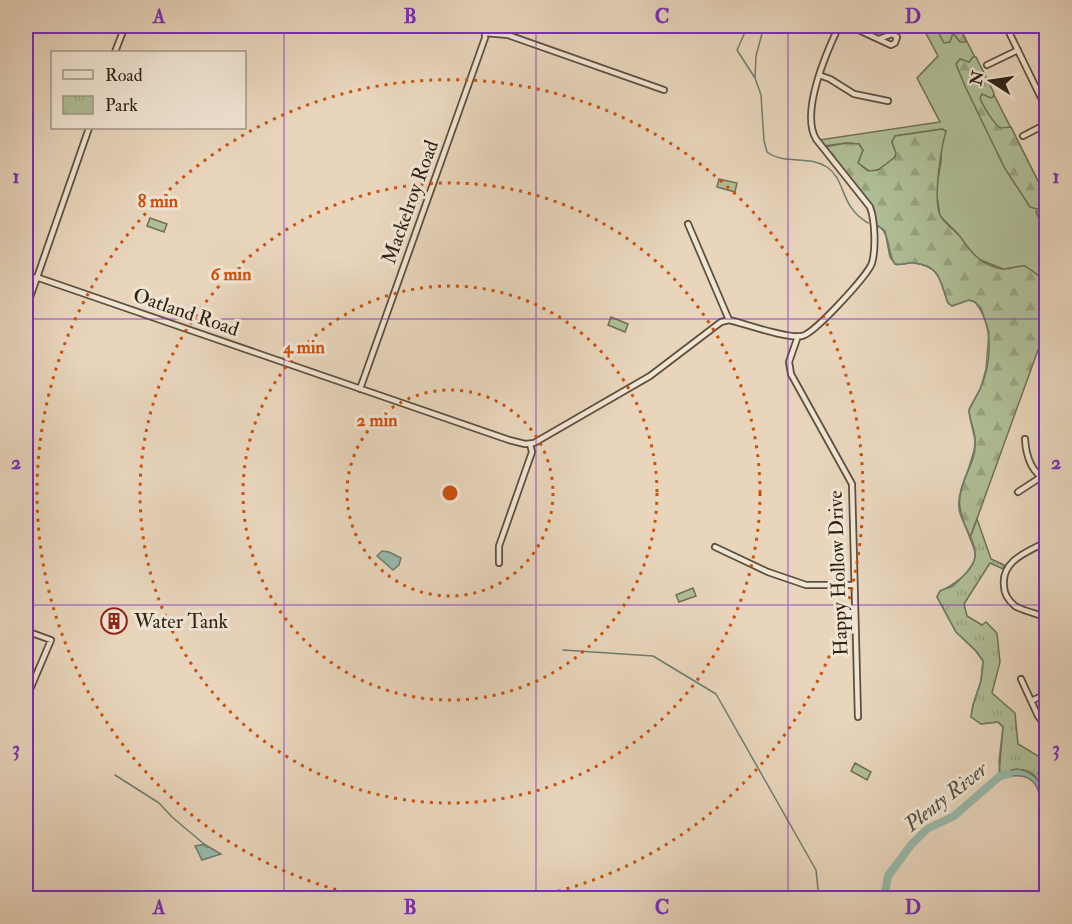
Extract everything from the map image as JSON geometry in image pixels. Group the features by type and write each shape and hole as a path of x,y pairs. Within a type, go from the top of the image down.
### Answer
{"street":[{"path":"115,51 125,26"},
{"path":"482,26 486,33 508,35 664,90"},
{"path":"499,563 499,546 532,452 530,444 539,441 650,376 716,325 729,320 798,336 805,335 818,326 867,272 873,255 873,218 870,207 812,132 811,118 822,63 839,26"},
{"path":"850,26 879,39"},
{"path":"1006,26 1047,108"},
{"name":"Mackelroy Road","path":"360,389 486,33"},
{"path":"987,65 1018,50"},
{"path":"819,75 854,94 888,100"},
{"path":"1023,136 1047,124"},
{"path":"26,309 89,129"},
{"path":"688,224 729,320"},
{"name":"Oatland Road","path":"36,276 509,440 530,444"},
{"name":"Happy Hollow Drive","path":"798,336 789,362 791,375 852,484 858,717"},
{"path":"1018,492 1044,478 1029,460 1025,440"},
{"path":"1046,617 1013,605 1006,597 1003,584 1005,572 1011,563 1047,542"},
{"path":"715,547 768,572 806,585 854,585"},
{"path":"26,630 51,640 26,699"},
{"path":"1022,679 1040,720 1047,727"},
{"path":"1031,701 1047,694"}],"green space":[{"path":"922,26 959,26 1042,189 1046,190 1046,208 1036,212 1046,235 1046,281 1025,266 1003,269 978,259 972,255 957,233 940,216 936,189 941,162 942,129 895,136 892,142 896,152 893,159 878,170 871,172 858,163 863,150 859,144 824,146 819,140 940,122 917,78 938,56"},
{"path":"935,26 959,26 966,40 960,42 953,33 950,42 944,43"},
{"path":"976,57 994,93 991,98 982,94 981,101 998,126 1011,127 1042,189 1046,190 1046,208 1030,207 1004,167 956,64 960,59 969,62"},
{"path":"942,129 946,131 940,161 937,198 942,218 984,262 1002,269 1025,266 1046,281 1046,328 970,538 961,511 960,497 975,446 969,410 984,379 989,356 988,333 981,311 975,302 969,300 952,306 948,303 938,276 930,268 914,263 895,264 890,257 885,231 876,225 872,206 825,147 846,143 859,144 863,150 858,163 868,171 878,170 895,157 892,142 895,136"},
{"path":"719,179 737,183 735,192 717,187"},
{"path":"150,218 167,224 164,232 147,226"},
{"path":"611,317 628,324 625,332 608,325"},
{"path":"977,519 991,559 1004,565 1003,569 990,563 964,604 967,616 982,625 986,622 997,633 1000,662 992,693 1015,713 1018,744 1046,763 1046,872 1044,802 1041,786 1033,774 1019,770 999,774 1003,727 998,722 981,724 971,717 981,681 983,661 956,632 937,597 940,591 961,578 973,563 975,552 970,538"},
{"path":"693,588 696,596 679,602 676,595"},
{"path":"855,763 871,772 867,780 851,771"}],"water":[{"path":"382,551 401,558 399,565 393,570 377,556"},
{"path":"1016,769 1029,773 1037,780 1042,790 1046,815 1044,856 1046,880 1042,867 1040,794 1033,782 1021,776 1000,779 999,774"},
{"path":"204,844 221,854 202,860 195,846"}],"waterway":[{"path":"746,26 737,50 755,78 761,95 764,141 767,152 781,158 812,161 827,167 838,179 852,209 868,223"},
{"path":"755,78 756,56 764,26"},
{"path":"879,226 885,234 895,264 914,263 935,271 948,303 952,306 969,300 975,302 981,308 989,332 986,369 981,387 969,410 974,438 974,455 959,502 960,515 974,545 975,557 963,577 953,586 940,591 937,597 956,632 983,661 981,681 971,717 981,724 998,722 1003,727 999,761 1000,776"},
{"path":"563,650 653,656 716,694 816,870 819,898"},
{"name":"Plenty River","path":"884,898 888,876 911,845 927,829 954,816 1000,776 1009,774"},
{"path":"115,775 159,803 204,844"}],"place":[{"name":"Water Tank","path":"114,621"}]}
